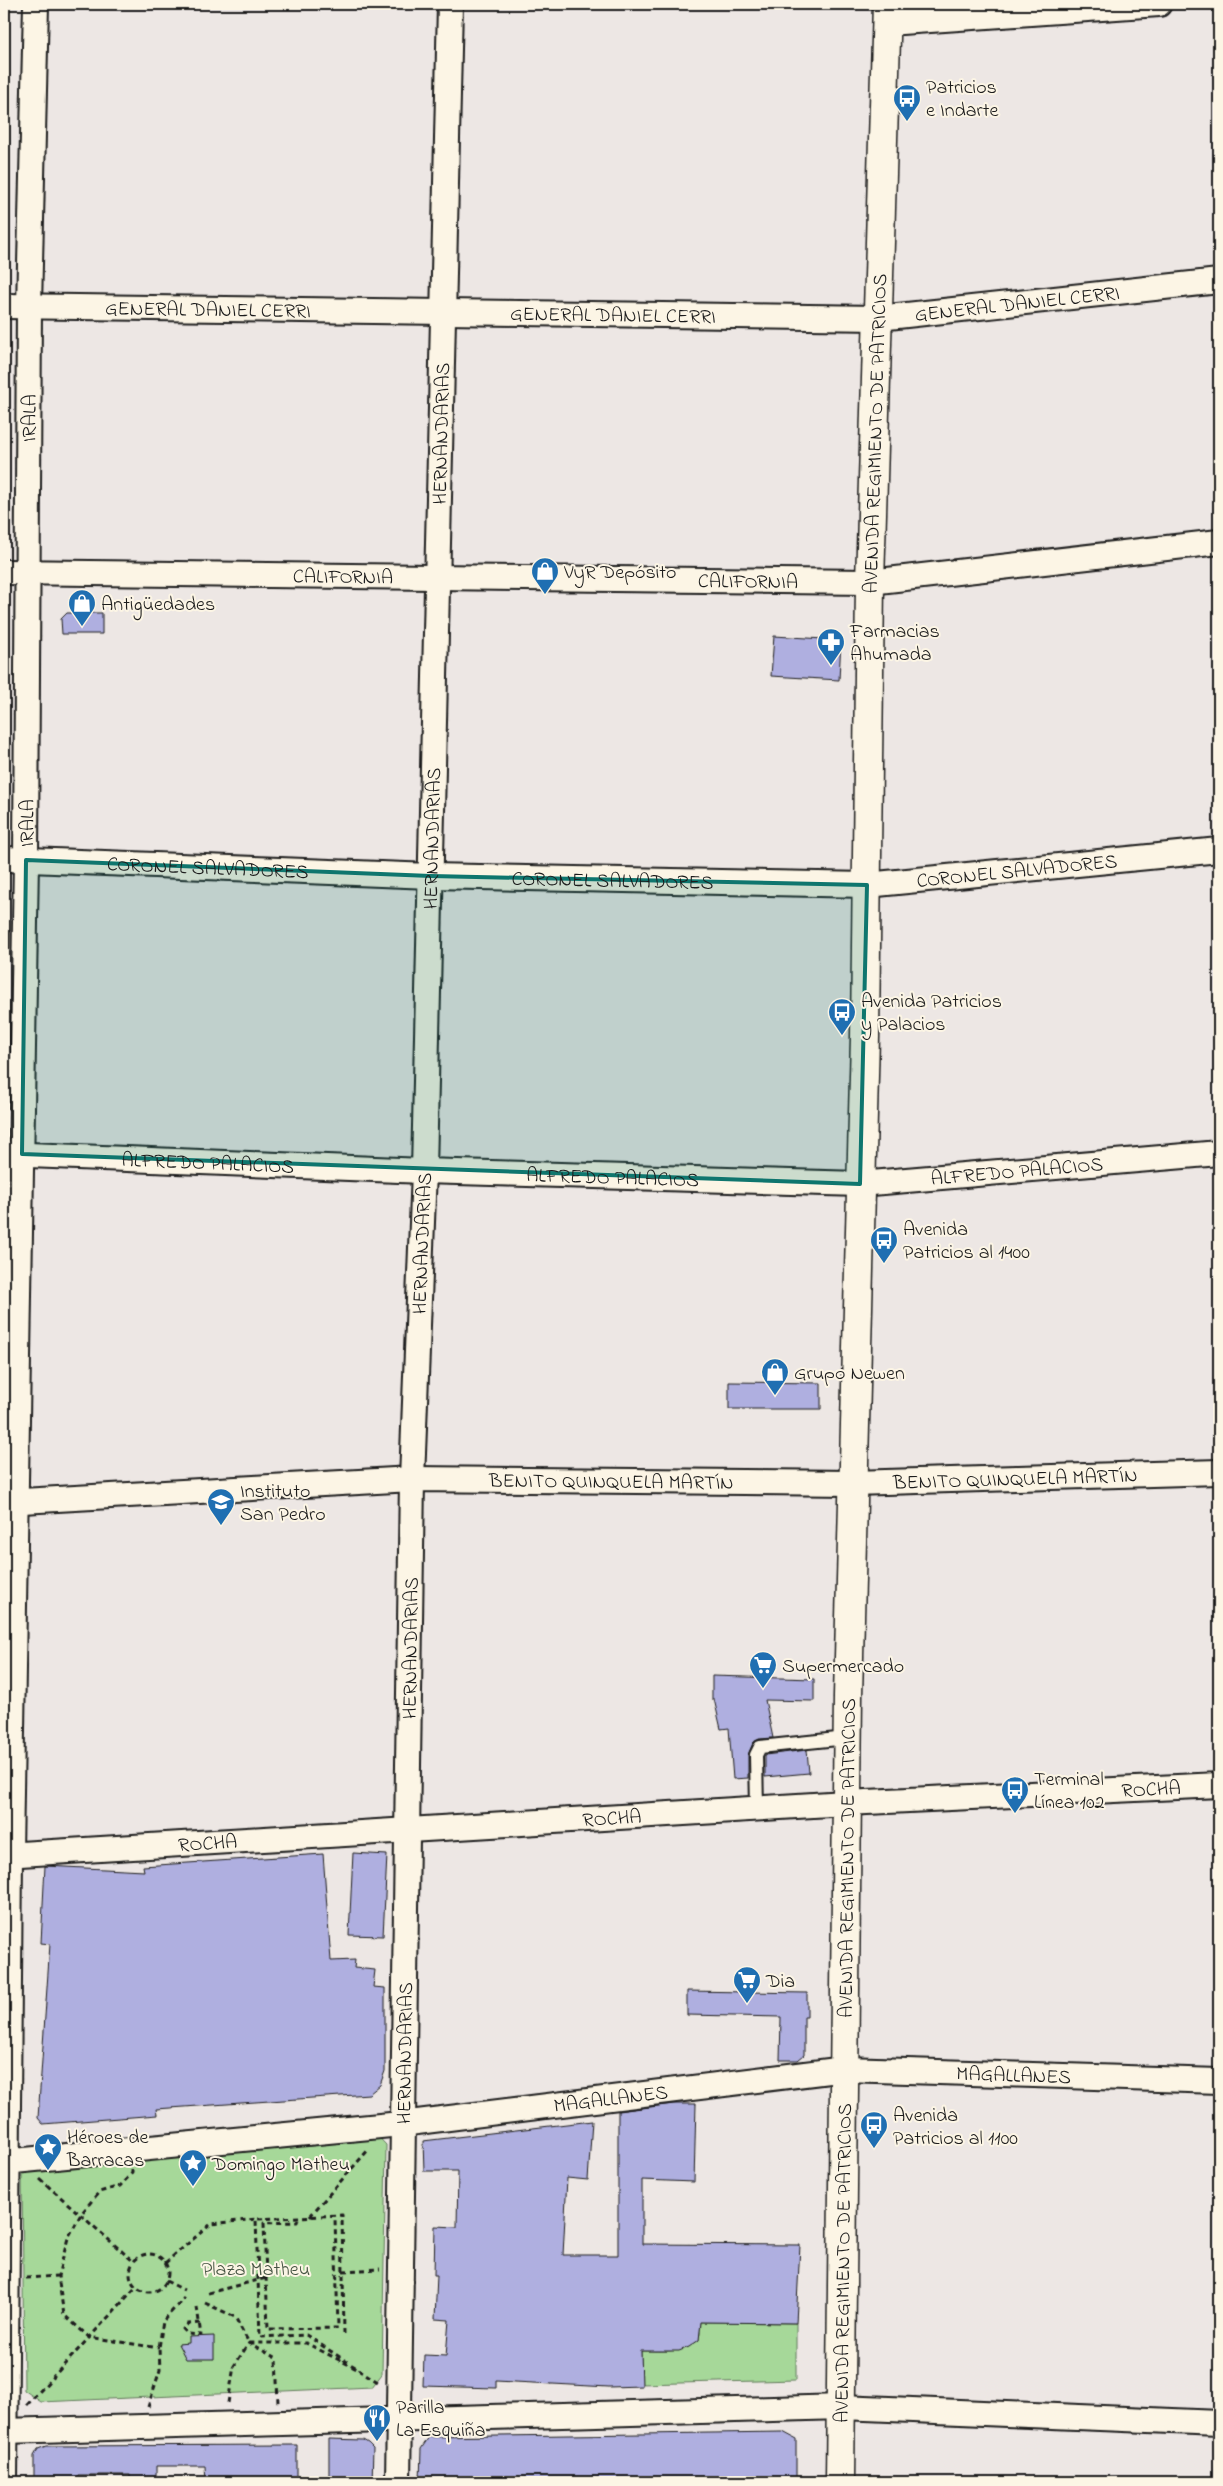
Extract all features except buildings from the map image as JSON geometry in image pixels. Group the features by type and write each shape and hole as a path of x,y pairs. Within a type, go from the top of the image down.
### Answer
{"main road":[{"name":"AVENIDA REGIMIENTO DE PATRICIOS","path":"840,2482 847,1738 867,885 870,582 887,14"}],"street":[{"name":"IRALA","path":"6,2482 7,2278 5,2162 15,860 15,572 29,306 36,4"},
{"name":"HERNANDARIAS","path":"398,2482 401,2124 412,1479 424,1170 450,4"},
{"path":"887,14 1159,4"},
{"name":"GENERAL DANIEL CERRI","path":"4,306 444,314 879,318 1219,280"},
{"name":"CALIFORNIA","path":"15,572 870,582 1219,542"},
{"name":"CORONEL SALVADORES","path":"15,860 430,876 867,885 1219,850"},
{"name":"ALFREDO PALACIOS","path":"13,1154 860,1184 1219,1153"},
{"name":"BENITO QUINQUELA MARTÍN","path":"9,1502 412,1479 853,1483 1219,1472"},
{"name":"ROCHA","path":"7,1854 846,1803 1219,1785"},
{"name":"MAGALLANES","path":"5,2162 401,2124 845,2069 1219,2081"},
{"path":"6,2431 842,2407 1219,2423"}],"lane":[{"path":"757,1809 756,1755 760,1747 847,1738"}],"path":[{"path":"310,2216 372,2145"},
{"path":"131,2150 132,2173 120,2186 99,2192 81,2214 68,2238 58,2276 64,2315 88,2337 159,2348"},
{"path":"5,2162 28,2168 134,2262"},
{"path":"165,2263 211,2224 256,2219 342,2215 344,2334"},
{"path":"298,2219 297,2222 264,2223 268,2329 338,2328 335,2218"},
{"path":"256,2219 260,2337 306,2335 377,2380 382,2388"},
{"path":"148,2254 160,2258 165,2263 168,2275 166,2281 162,2286 151,2291 137,2286 130,2274 134,2262 138,2257 148,2254"},
{"path":"343,2271 400,2268"},
{"path":"7,2278 58,2276"},
{"path":"208,2292 258,2278 266,2278"},
{"path":"166,2281 184,2290"},
{"path":"6,2431 33,2397 137,2286"},
{"path":"139,2427 160,2370 159,2348 163,2321 184,2298"},
{"path":"205,2303 235,2318 249,2343 276,2358 279,2424"},
{"path":"197,2307 200,2323 201,2335 188,2334 183,2329 188,2324 200,2323"},
{"path":"249,2343 306,2343 377,2380"},
{"path":"226,2424 234,2366 249,2343"}],"highlighted area":[{"path":"26,860 431,876 867,885 860,1184 22,1154"}],"green space":[{"name":"Plaza Matheu","path":"373,2131 386,2145 382,2374 372,2387 41,2402 24,2390 22,2172 34,2164"},
{"path":"701,2322 796,2323 796,2380 641,2384 641,2351 671,2351 685,2348 699,2340"}],"place":[{"name":"Patricios e Indarte","path":"907,122"},
{"name":"VyR Depósito","path":"545,595"},
{"name":"Antigüedades","path":"82,627"},
{"name":"Farmacias Ahumada","path":"831,666"},
{"name":"Avenida Patricios y Palacios","path":"842,1036"},
{"name":"Avenida Patricios al 1400","path":"884,1264"},
{"name":"Grupo Newen","path":"775,1396"},
{"name":"Instituto San Pedro","path":"221,1526"},
{"name":"Supermercado","path":"763,1689"},
{"name":"Terminal Línea 102","path":"1015,1814"},
{"name":"Dia","path":"747,2004"},
{"name":"Avenida Patricios al 1100","path":"874,2149"},
{"name":"Héroes de Barracas","path":"48,2171"},
{"name":"Domingo Matheu","path":"193,2187"},
{"name":"Parilla La Esquiña","path":"377,2442"}]}
